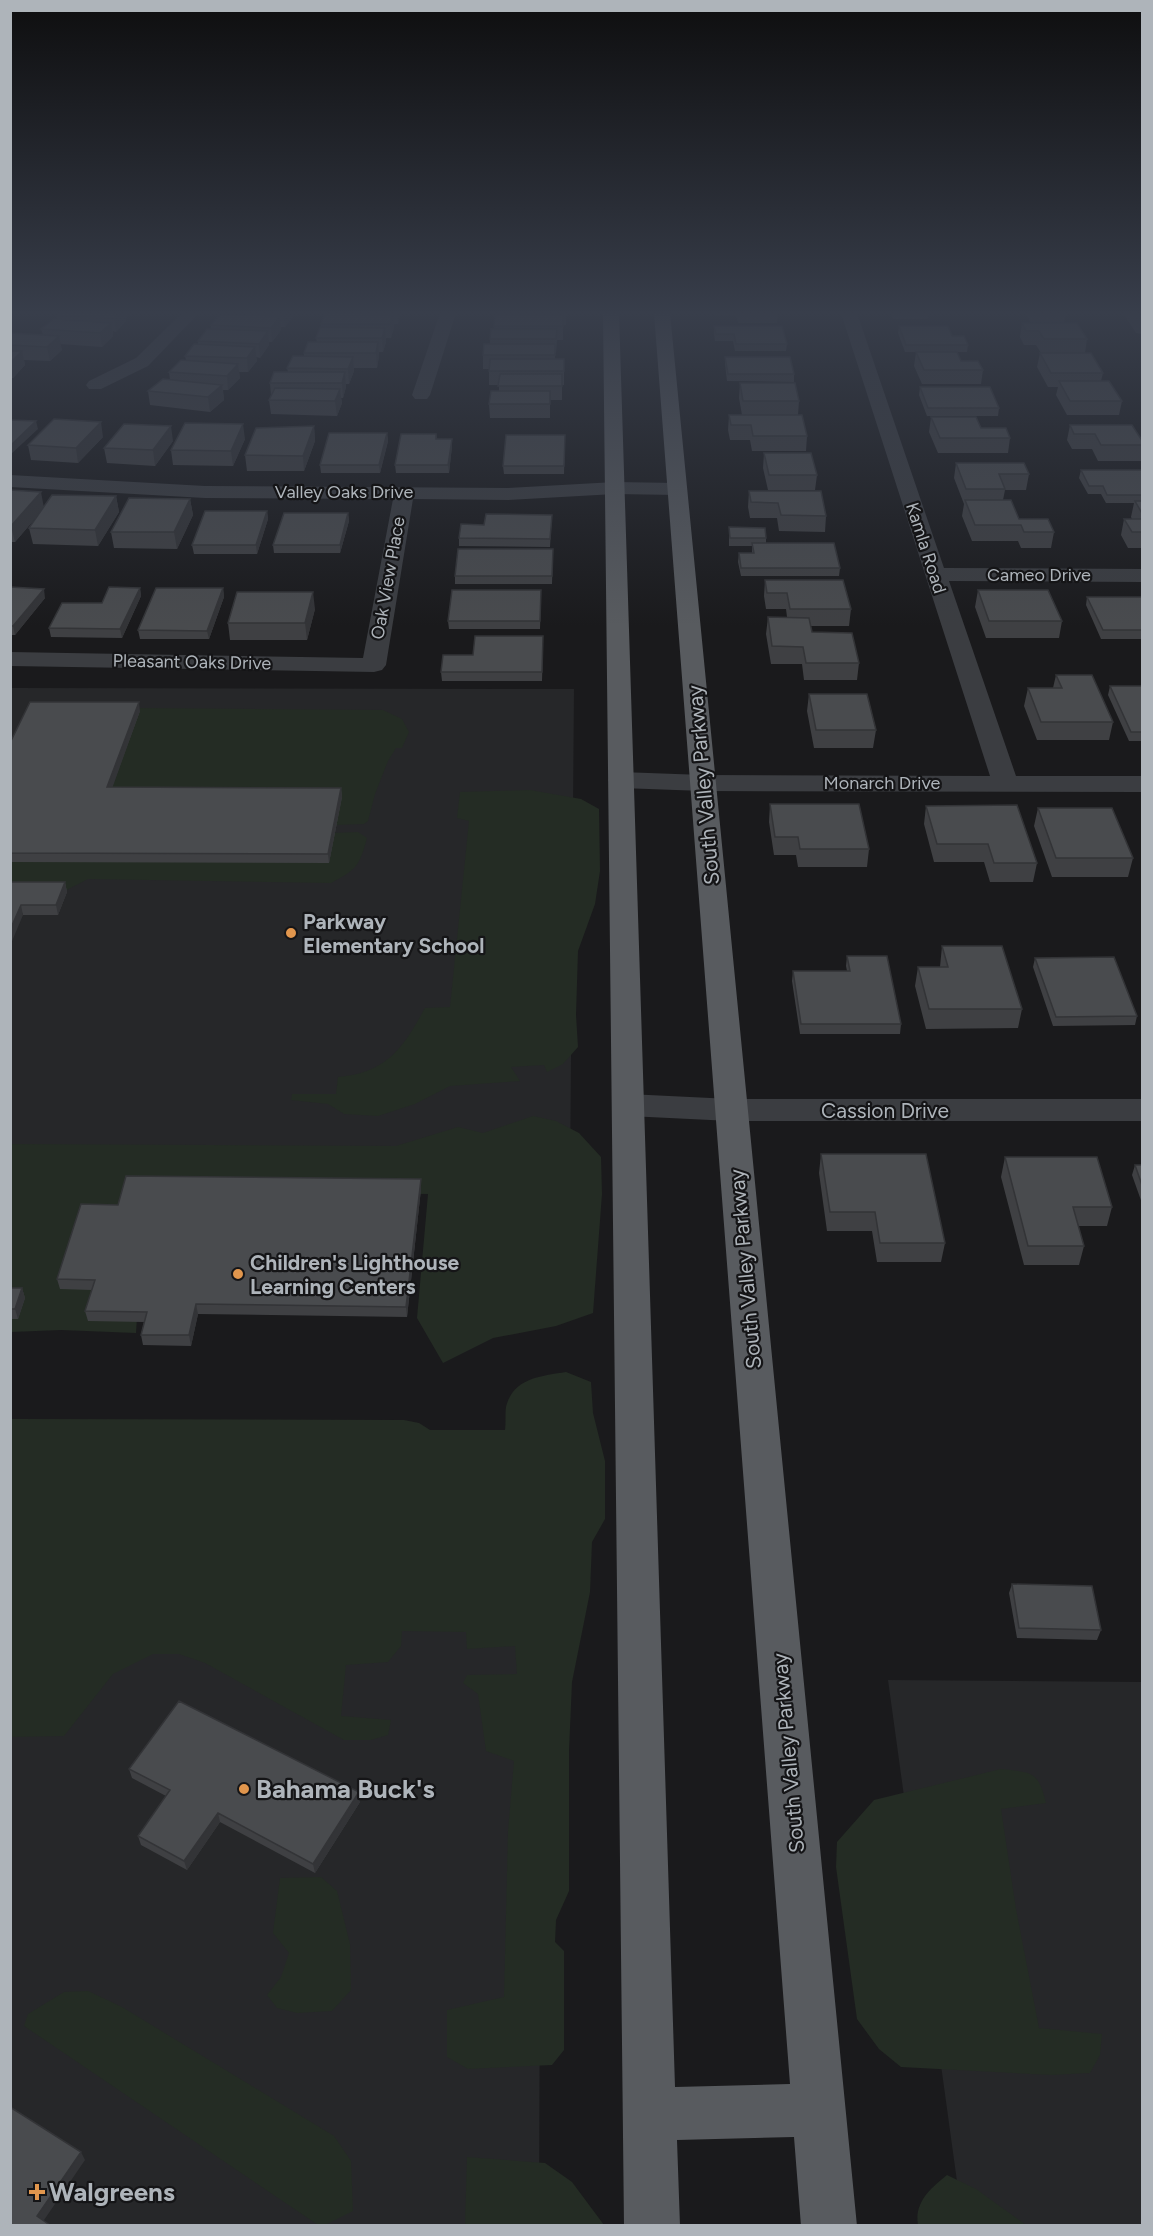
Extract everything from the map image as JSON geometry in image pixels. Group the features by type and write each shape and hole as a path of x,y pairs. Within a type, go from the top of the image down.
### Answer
{"main road":[{"path":"613,417 631,1327 638,1522 652,2226"},
{"name":"South Valley Parkway","path":"671,417 828,2226"},
{"path":"649,2114 818,2110"}],"street":[{"name":"Kamla Road","path":"883,417 1005,783"},
{"name":"Valley Oaks Drive","path":"10,482 205,492 508,494 615,488 677,489"},
{"name":"Oak View Place","path":"374,664 404,492"},
{"name":"Cameo Drive","path":"934,574 1143,575"},
{"name":"Pleasant Oaks Drive","path":"10,659 374,664"},
{"name":"Monarch Drive","path":"621,780 703,783 1143,784"},
{"name":"Cassion Drive","path":"628,1105 731,1110 1143,1110"}],"shaded area":[{"name":"Parkway Elementary School","path":"11,688 574,689 570,1181 11,1178"},
{"path":"140,708 383,710 402,719 409,732 402,748 396,748 388,761 375,794 368,821 364,824 334,825 332,833 358,832 367,838 356,866 331,883 88,879 55,896 11,896 10,858 102,799"},
{"path":"530,790 581,799 599,809 600,871 595,904 578,951 576,1015 578,1047 563,1064 547,1072 544,1065 511,1067 520,1081 450,1086 415,1104 378,1116 344,1114 328,1104 291,1100 292,1094 336,1094 338,1077 369,1070 392,1056 409,1035 425,1008 450,1007 469,821 457,818 460,792"},
{"path":"533,1116 556,1121 579,1133 601,1157 602,1194 593,1313 556,1326 493,1338 443,1363 417,1318 428,1194 145,1190 136,1333 61,1330 11,1332 10,1144 396,1146 458,1127 483,1133"},
{"path":"566,1372 591,1382 593,1413 605,1461 605,1519 592,1542 590,1592 572,1682 569,1751 569,1891 556,1920 555,1942 564,1951 564,2050 552,2065 468,2069 447,2057 447,2010 504,1997 508,1831 514,1761 486,1751 478,1694 463,1683 467,1675 517,1674 515,1646 467,1649 466,1632 402,1631 401,1646 388,1662 346,1665 341,1716 391,1720 388,1735 371,1740 344,1740 205,1663 179,1654 153,1654 113,1674 64,1736 11,1737 11,1419 404,1420 419,1423 430,1430 505,1430 506,1407 510,1397 521,1384 538,1377"},
{"path":"155,1613 541,1636 539,2225 11,2225 10,1695"},
{"path":"888,1680 1142,1682 1142,2225 963,2225"},
{"path":"1001,1769 1032,1775 1040,1784 1046,1803 1001,1809 1016,1909 1039,2028 1102,2034 1100,2055 1090,2073 1051,2075 901,2067 879,2049 857,2019 836,1867 837,1842 874,1800"},
{"path":"321,1877 337,1891 350,1944 351,1990 332,2011 297,2013 277,2008 267,1995 281,1977 289,1953 273,1933 280,1878"},
{"path":"88,1991 122,2007 334,2136 351,2161 353,2211 325,2225 318,2225 24,2026 28,2014 64,1992"},
{"path":"467,2157 545,2163 572,2182 604,2225 465,2225"},
{"path":"947,2175 976,2189 1026,2225 918,2225 917,2217 921,2202 930,2190"}],"building":[{"path":"729,417 803,417 807,436 753,436 751,425 731,425"},
{"path":"931,417 976,417 981,428 1006,428 1010,438 940,438"},
{"path":"54,419 101,422 76,448 28,445"},
{"path":"10,420 36,421 10,446"},
{"path":"185,423 243,424 231,451 171,450"},
{"path":"124,424 171,426 153,450 104,448"},
{"path":"1070,425 1132,425 1143,445 1101,445 1095,434 1074,434"},
{"path":"314,426 303,456 245,455 256,428"},
{"path":"329,433 387,433 379,465 320,465"},
{"path":"401,434 436,434 436,439 452,439 448,465 395,465"},
{"path":"506,435 565,435 564,466 503,466"},
{"path":"764,453 811,453 817,475 769,475"},
{"path":"956,463 1024,463 1029,474 999,474 1005,489 966,489"},
{"path":"1081,470 1143,470 1143,495 1107,495 1103,486 1089,486"},
{"path":"10,490 41,492 11,526 10,526"},
{"path":"749,491 821,491 826,516 781,515 778,503 751,502"},
{"path":"52,495 116,496 95,530 29,528"},
{"path":"129,498 190,499 174,532 111,532"},
{"path":"965,500 1011,500 1019,519 1048,519 1054,532 1024,532 1021,525 975,525"},
{"path":"1135,501 1143,501 1143,515"},
{"path":"205,511 267,511 256,545 192,545"},
{"path":"284,513 348,513 340,545 273,545"},
{"path":"486,514 552,515 550,539 459,538 461,524 484,525"},
{"path":"1124,519 1143,519 1143,532 1132,532"},
{"path":"729,527 765,528 766,538 730,538"},
{"path":"752,543 834,543 840,568 741,568 739,553 754,553"},
{"path":"458,549 553,549 552,576 455,576"},
{"path":"765,580 843,580 851,609 790,609 787,593 767,593"},
{"path":"10,587 44,589 13,626 10,626"},
{"path":"109,587 140,588 120,629 49,628 62,603 102,603"},
{"path":"156,588 223,588 207,631 138,630"},
{"path":"452,590 541,590 540,621 448,621"},
{"path":"978,590 1048,590 1062,621 989,621"},
{"path":"237,592 313,592 305,623 228,623"},
{"path":"1087,597 1143,597 1143,630 1103,630"},
{"path":"768,617 809,618 812,632 852,633 859,663 806,663 803,647 772,646"},
{"path":"475,636 543,636 542,672 441,672 443,655 473,655"},
{"path":"1056,675 1092,675 1113,722 1041,722 1028,688 1062,688"},
{"path":"1110,686 1143,686 1143,732 1131,732"},
{"path":"809,694 867,694 876,730 816,730"},
{"path":"30,702 139,702 107,787 341,788 328,854 10,853 10,743"},
{"path":"770,804 859,804 869,849 800,849 798,837 775,837"},
{"path":"1017,805 1037,863 994,863 988,844 937,844 926,806"},
{"path":"1038,808 1112,808 1133,858 1056,858"},
{"path":"10,882 65,882 56,905 21,905 10,930"},
{"path":"942,946 1002,946 1022,1009 929,1009 918,967 948,967"},
{"path":"847,956 887,956 901,1024 801,1024 793,971 850,971"},
{"path":"1114,957 1137,1016 1056,1017 1035,958"},
{"path":"821,1154 926,1154 945,1243 880,1243 875,1212 830,1212"},
{"path":"1005,1157 1097,1157 1112,1207 1073,1207 1084,1246 1028,1246"},
{"path":"1135,1165 1143,1165 1143,1188"},
{"name":"Children's Lighthouse Learning Centers","path":"126,1176 421,1179 406,1307 196,1304 189,1335 141,1335 147,1312 85,1311 95,1280 57,1279 81,1204 118,1205"},
{"path":"10,1288 22,1288 15,1309 10,1309"},
{"path":"1012,1584 1092,1586 1101,1630 1019,1628"},
{"name":"Bahama Buck's","path":"179,1701 359,1792 313,1864 218,1813 184,1861 138,1836 170,1790 129,1769"},
{"name":"Walgreens","path":"10,2107 81,2152 37,2216 51,2226 10,2226"}],"place":[{"name":"Parkway Elementary School","path":"291,933"},
{"name":"Children's Lighthouse Learning Centers","path":"238,1274"},
{"name":"Bahama Buck's","path":"244,1789"},
{"name":"Walgreens","path":"37,2192"}]}
